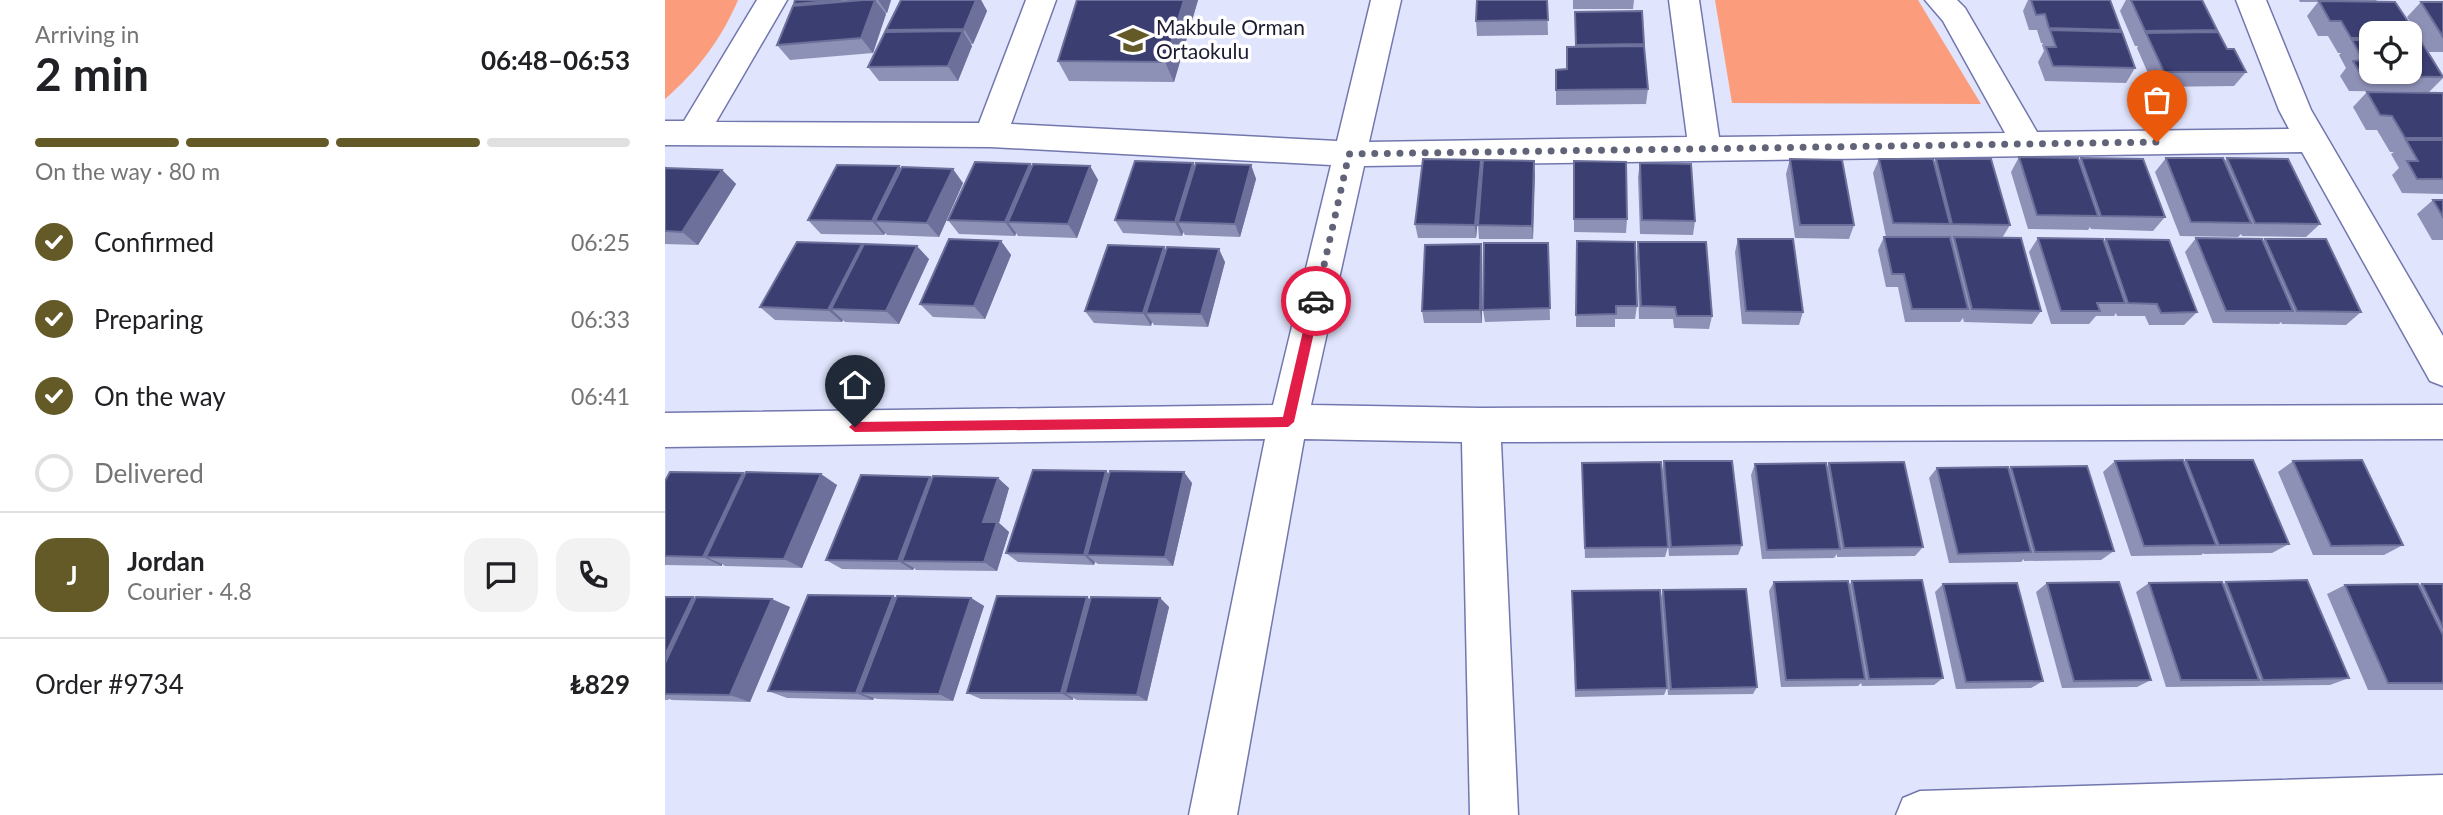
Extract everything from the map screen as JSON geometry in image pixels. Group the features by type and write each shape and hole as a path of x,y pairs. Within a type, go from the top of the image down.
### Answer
{"street":[{"path":"679,134 772,0"},
{"path":"991,135 1041,0"},
{"path":"1213,815 1288,422 1386,0"},
{"path":"1684,0 1705,149"},
{"path":"1940,0 1955,15 2027,144"},
{"path":"2251,0 2295,110 2443,370"},
{"path":"679,134 991,135 1349,154 2313,140"},
{"path":"665,430 1288,422 1481,425 2443,422"},
{"path":"1481,425 1494,815"},
{"path":"1920,815 2443,799"}],"shaded area":[{"path":"665,0 738,0 707,54 665,99"},
{"path":"1715,0 1918,0 1981,104 1732,103"}],"building":[{"path":"795,0 841,0 794,4"},
{"path":"875,0 861,38 777,45 793,6"},
{"path":"901,0 976,0 964,29 886,30"},
{"name":"Makbule Orman Ortaokulu","path":"1077,0 1184,0 1165,62 1058,61"},
{"path":"1477,0 1547,0 1548,20 1476,21"},
{"path":"2031,0 2110,0 2121,30 2049,28 2045,14 2036,15"},
{"path":"2131,0 2202,0 2217,30 2145,31"},
{"path":"2319,1 2395,2 2408,21 2359,21 2359,38 2351,38 2341,21 2330,21"},
{"path":"2421,2 2443,2 2443,37"},
{"path":"1642,11 1644,44 1576,45 1575,12"},
{"path":"2050,30 2122,32 2135,68 2053,66 2046,47 2056,47"},
{"path":"963,31 948,66 868,67 885,32"},
{"path":"2218,32 2227,49 2234,49 2246,72 2164,72 2146,33"},
{"path":"2352,40 2359,40 2359,53"},
{"path":"2422,43 2443,77 2422,77"},
{"path":"1644,46 1648,89 1556,90 1556,70 1567,69 1567,47"},
{"path":"2359,60 2359,71 2353,61"},
{"path":"2367,92 2443,93 2443,138 2405,138 2392,116 2380,115"},
{"path":"2406,140 2443,140 2443,179 2417,179 2407,161 2418,161"},
{"path":"2019,157 2078,158 2098,216 2037,215"},
{"path":"2081,158 2143,159 2165,217 2101,216"},
{"path":"2166,158 2223,158 2251,223 2191,222"},
{"path":"2227,158 2288,159 2320,224 2255,223"},
{"path":"1423,159 1481,160 1475,225 1415,224"},
{"path":"1790,159 1842,160 1854,225 1800,225"},
{"path":"1879,159 1933,159 1950,224 1893,223"},
{"path":"1936,159 1991,159 2010,225 1952,224"},
{"path":"1483,160 1534,161 1532,226 1478,225"},
{"path":"1135,161 1193,163 1175,222 1115,220"},
{"path":"1574,161 1626,162 1627,219 1574,219"},
{"path":"975,162 1030,164 1005,222 948,220"},
{"path":"1196,163 1251,165 1235,224 1178,222"},
{"path":"1640,163 1691,164 1695,221 1642,220"},
{"path":"1033,164 1090,166 1068,224 1008,222"},
{"path":"837,165 899,166 872,221 808,220"},
{"path":"902,167 953,169 927,223 875,221"},
{"path":"665,168 722,170 682,232 665,231"},
{"path":"2433,200 2443,200 2443,217"},
{"path":"1884,237 1950,237 1968,309 1912,309 1904,274 1892,274"},
{"path":"1954,237 2021,238 2041,311 1972,309"},
{"path":"2038,238 2103,239 2125,303 2097,303 2100,311 2061,311"},
{"path":"2196,238 2262,239 2293,311 2226,311"},
{"path":"949,239 1001,241 974,306 920,304"},
{"path":"1738,239 1793,239 1803,312 1746,311"},
{"path":"2106,239 2169,240 2197,312 2161,313 2157,304 2128,303"},
{"path":"2265,239 2326,239 2361,312 2297,311"},
{"path":"1577,241 1635,242 1637,306 1616,306 1616,314 1576,315"},
{"path":"797,242 862,244 828,310 760,307"},
{"path":"1638,242 1706,242 1712,316 1677,316 1675,307 1641,306"},
{"path":"1484,243 1548,243 1550,308 1483,310"},
{"path":"864,244 917,246 886,311 831,309"},
{"path":"1481,244 1480,310 1422,311 1425,245"},
{"path":"1108,245 1164,247 1143,313 1085,311"},
{"path":"1167,247 1219,249 1201,314 1146,313"},
{"path":"2183,460 2216,545 2144,546 2115,461"},
{"path":"2186,460 2253,460 2289,544 2219,545"},
{"path":"2362,460 2403,545 2331,546 2293,461"},
{"path":"1664,461 1732,461 1742,545 1671,547"},
{"path":"1661,462 1668,547 1585,548 1582,463"},
{"path":"1904,462 1923,547 1844,548 1829,463"},
{"path":"1826,463 1840,549 1767,550 1755,464"},
{"path":"2087,466 2114,551 2035,552 2011,467"},
{"path":"2008,467 2031,552 1958,554 1937,468"},
{"path":"1033,470 1106,471 1084,555 1006,553"},
{"path":"1110,471 1184,472 1165,557 1087,555"},
{"path":"670,472 743,473 703,557 665,556 665,481"},
{"path":"746,472 821,474 784,559 706,557"},
{"path":"861,475 930,477 898,561 826,560"},
{"path":"933,476 998,478 983,522 997,522 984,562 902,561"},
{"path":"1922,580 1943,678 1869,679 1852,581"},
{"path":"2307,580 2349,678 2263,680 2226,582"},
{"path":"1848,581 1865,679 1786,680 1774,582"},
{"path":"2119,582 2151,680 2074,681 2047,583"},
{"path":"2222,582 2259,680 2181,680 2149,583"},
{"path":"2017,583 2043,681 1966,682 1943,584"},
{"path":"2418,584 2443,635 2443,683 2388,683 2345,585"},
{"path":"2422,584 2443,584 2443,628"},
{"path":"1746,589 1757,687 1671,689 1663,590"},
{"path":"1660,590 1667,688 1576,690 1572,591"},
{"path":"808,595 893,596 856,693 768,691"},
{"path":"897,596 971,598 939,694 860,693"},
{"path":"997,596 1087,597 1061,693 967,693"},
{"path":"665,597 693,597 665,655"},
{"path":"696,597 772,599 730,695 665,694 665,663"},
{"path":"1091,597 1160,598 1137,695 1065,693"}],"way so far":[{"path":"1316,301 1349,154 2157,142"}],"place":[{"name":"Makbule Orman Ortaokulu","path":"1133,40"}],"route":[{"path":"855,427 1288,422 1316,301"}]}
